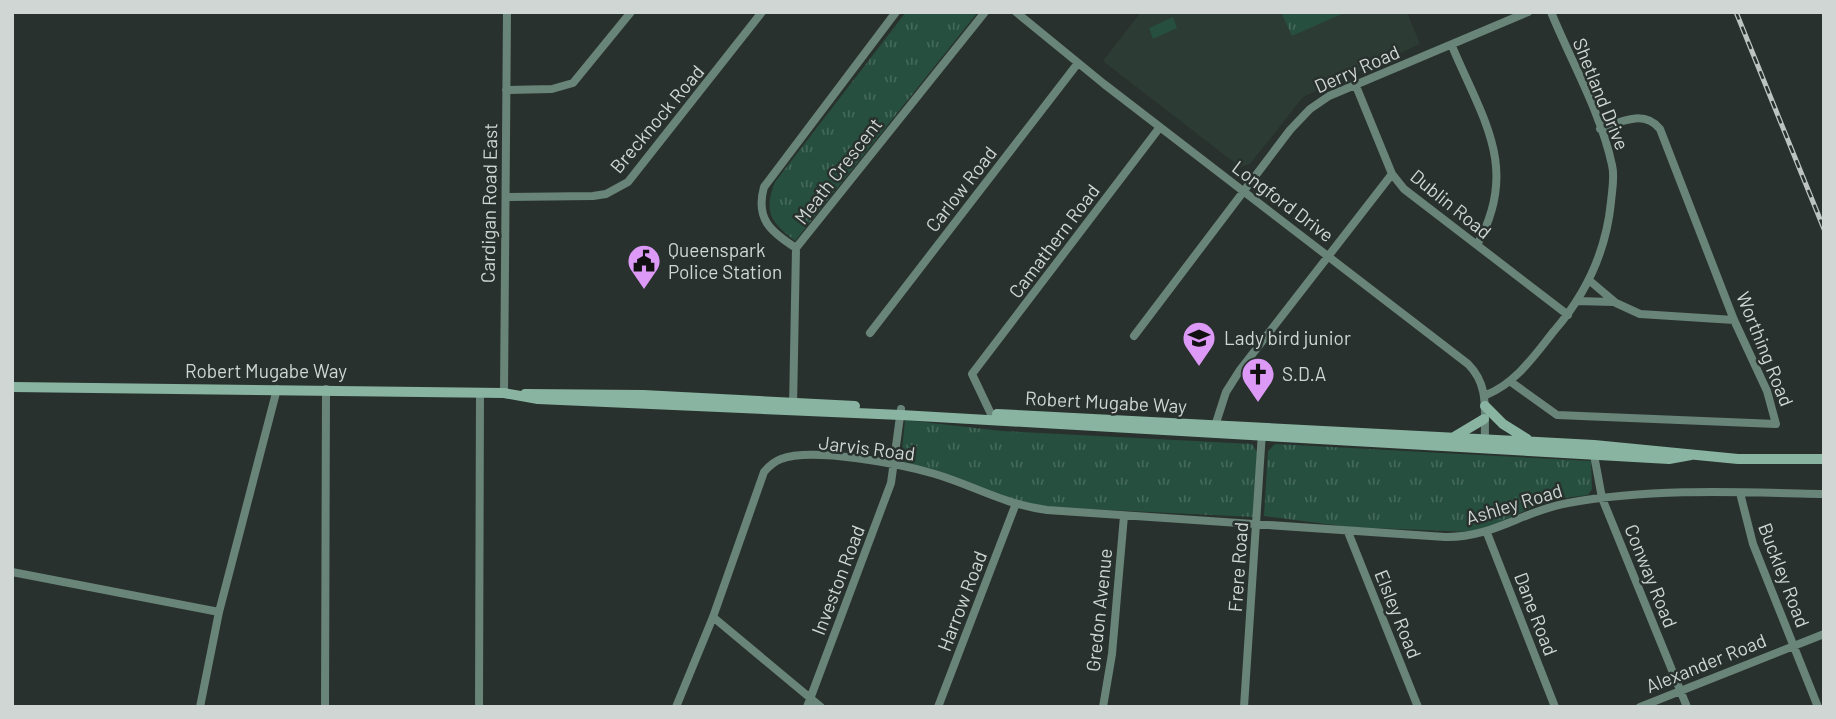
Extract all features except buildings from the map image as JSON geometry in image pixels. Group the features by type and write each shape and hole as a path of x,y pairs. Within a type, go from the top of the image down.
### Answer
{"main road":[{"name":"Robert Mugabe Way","path":"12,387 326,389 519,395 572,392 1213,430"},
{"path":"1485,400 1503,424 1531,441"},
{"name":"Robert Mugabe Way","path":"901,412 991,414 1262,434 1452,443 1509,450 1594,455 1669,459 1691,455"},
{"path":"1452,443 1484,419"},
{"name":"Robert Mugabe Way","path":"1452,443 1485,440 1531,441 1669,450 1691,455 1783,460 1824,459"}],"street":[{"name":"Cardigan Road East","path":"504,393 507,12"},
{"path":"506,90 552,89 573,83 631,12"},
{"name":"Brecknock Road","path":"506,197 593,196 606,194 628,182 762,12"},
{"name":"Meath Crescent","path":"896,12 764,187 761,198 763,219 769,229 796,248 985,12"},
{"name":"Longford Drive","path":"1016,12 1078,64 1468,363 1482,382 1485,400"},
{"name":"Derry Road","path":"1133,337 1243,190 1310,108 1329,96 1528,12"},
{"name":"Shetland Drive","path":"1485,400 1511,382 1568,315 1590,281 1601,255 1609,219 1613,176 1600,129 1551,12"},
{"path":"1452,46 1488,131 1499,174 1496,202 1490,221 1476,245"},
{"name":"Carlow Road","path":"870,333 1078,64"},
{"name":"Dublin Road","path":"1356,86 1392,174 1412,196 1568,315"},
{"name":"Worthing Road","path":"1511,382 1548,411 1566,417 1776,424 1767,391 1734,320 1660,129 1648,119 1637,118 1600,129"},
{"name":"Camathern Road","path":"991,414 972,374 1160,127"},
{"path":"1213,430 1226,392 1240,370 1327,254 1392,174"},
{"path":"793,407 796,248"},
{"path":"1590,281 1616,303 1640,314 1734,320"},
{"path":"1577,301 1616,303"},
{"path":"200,707 219,612 277,389"},
{"path":"325,707 326,389"},
{"path":"479,707 480,393"},
{"path":"1485,400 1485,440 1509,450"},
{"name":"Investon Road","path":"808,703 896,464 901,412"},
{"name":"Frere Road","path":"1244,707 1262,434"},
{"name":"Conway Road","path":"1594,455 1602,498 1687,707"},
{"name":"Jarvis Road","path":"676,707 713,617 764,472 770,465 793,456 896,464 937,475 1016,506 1124,516 1256,522"},
{"name":"Ashley Road","path":"1256,522 1348,532 1457,537 1487,533 1540,510 1602,498 1699,490 1824,494"},
{"name":"Buckley Road","path":"1740,493 1753,544 1818,707"},
{"name":"Harrow Road","path":"938,707 1016,506"},
{"name":"Gredon Avenue","path":"1103,707 1112,654 1124,516"},
{"name":"Elsley Road","path":"1348,532 1418,707"},
{"name":"Dane Road","path":"1487,533 1555,707"},
{"path":"12,572 219,612"},
{"path":"713,617 808,703 821,707"},
{"name":"Alexander Road","path":"1640,707 1824,634"}],"shaded area":[{"path":"1141,12 1407,12 1420,44 1303,97 1250,164 1240,167 1103,61"}],"green space":[{"path":"906,12 978,12 795,241 780,228 772,216 770,202 775,182"},
{"path":"1281,12 1346,12 1292,36"},
{"path":"1173,17 1177,28 1153,39 1149,28"},
{"path":"905,420 1002,431 1252,444 1257,452 1253,517 1047,507 1010,498 901,461"},
{"path":"1275,444 1591,461 1592,489 1588,495 1548,500 1485,529 1471,532 1349,527 1264,516 1268,451"}],"railway":[{"path":"1736,12 1824,229"}],"place":[{"name":"Queenspark Police Station","path":"644,291"},
{"name":"Lady bird junior","path":"1199,368"},
{"name":"S.D.A","path":"1258,404"}]}
